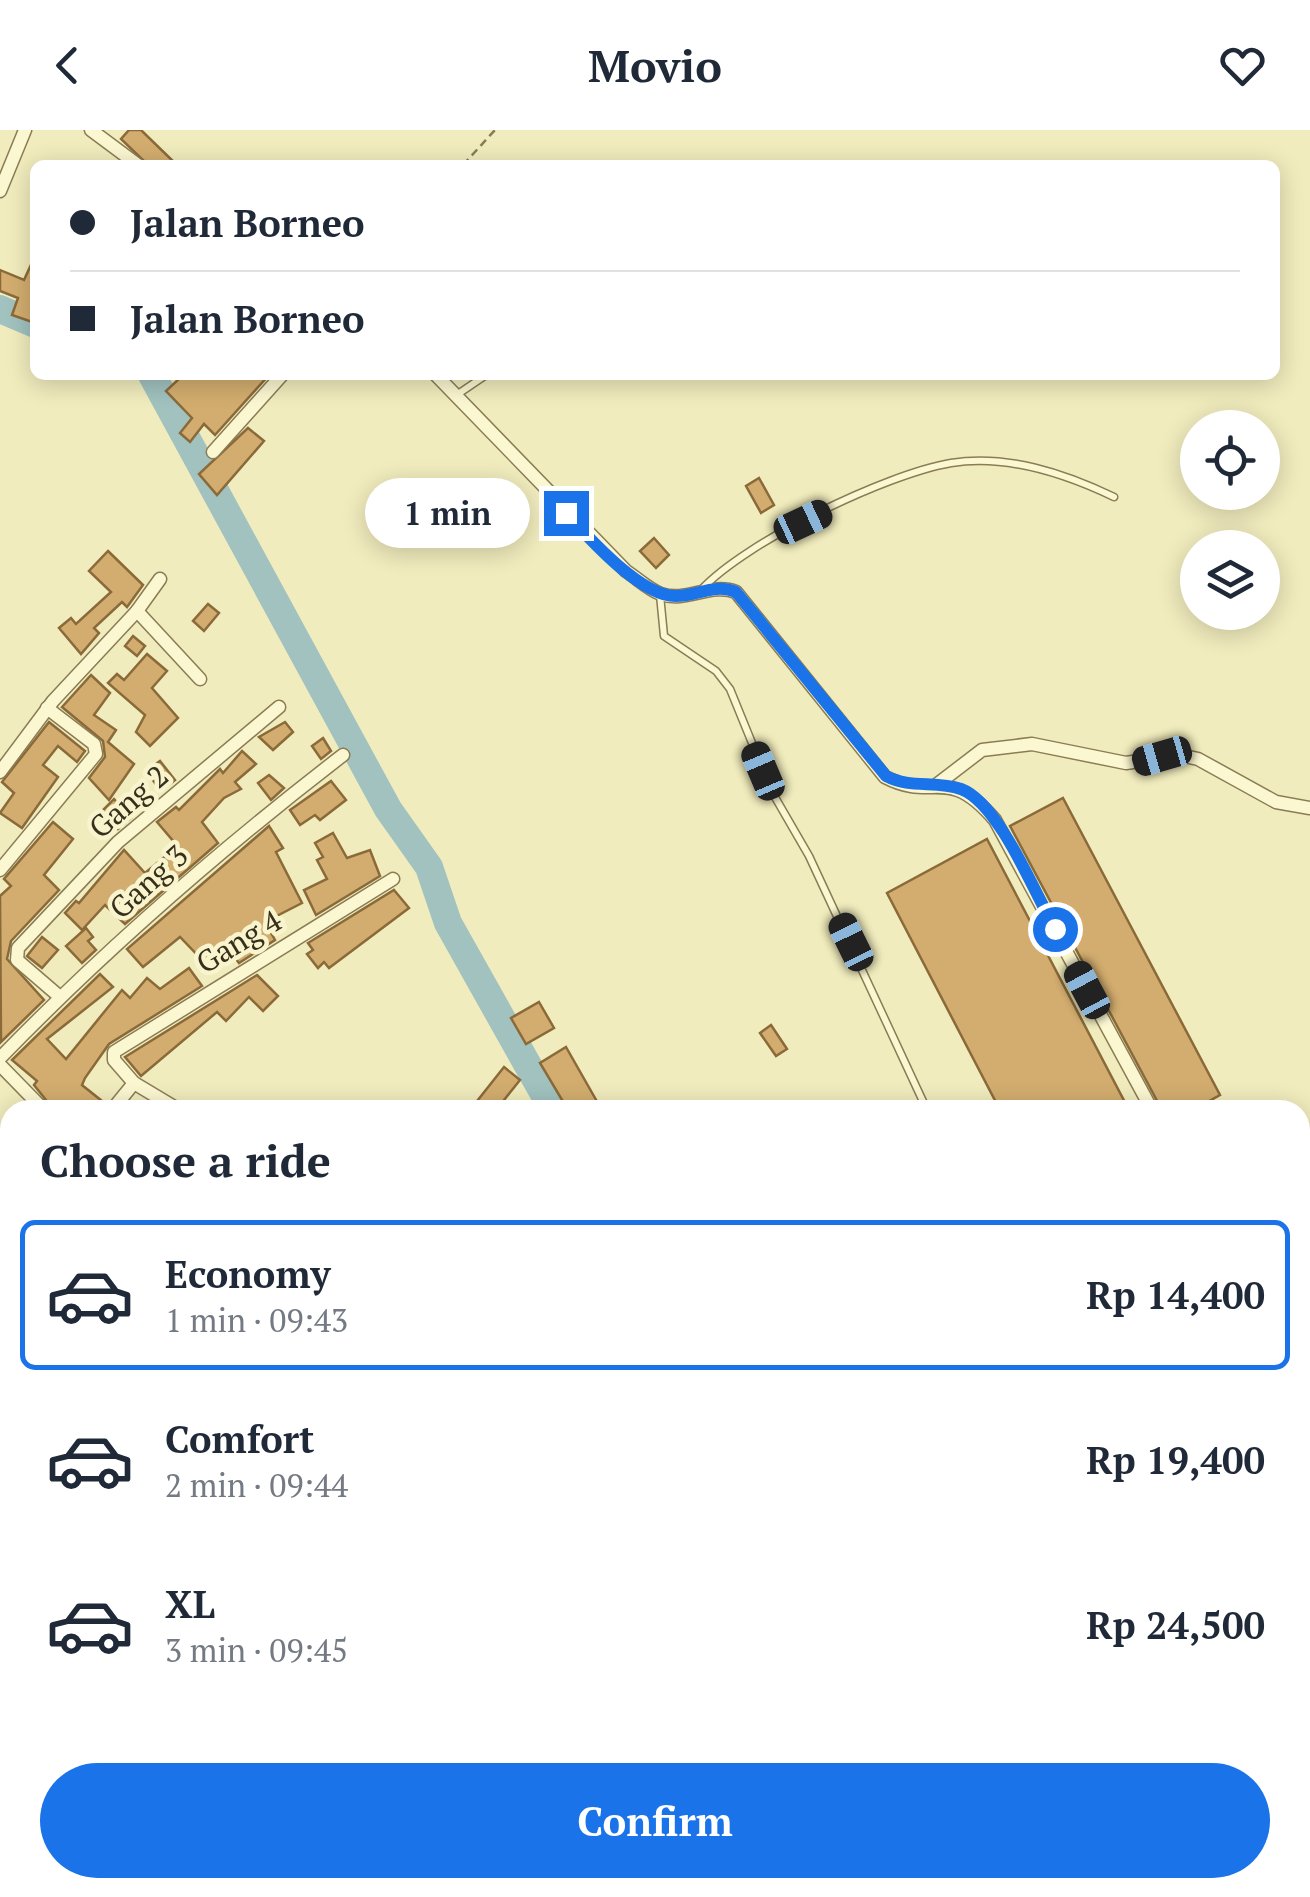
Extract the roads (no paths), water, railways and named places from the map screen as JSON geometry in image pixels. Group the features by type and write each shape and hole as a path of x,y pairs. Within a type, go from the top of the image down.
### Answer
{"street":[{"path":"0,191 25,130"},
{"path":"90,130 131,160"},
{"path":"213,452 278,380"},
{"path":"442,380 592,540 660,594 736,592 886,776 897,782 967,791 995,820 1147,1100"},
{"path":"0,772 47,708 137,612 160,579"},
{"path":"137,612 200,680"},
{"name":"Gang 2","path":"60,996 17,960 21,945 118,842 279,707"},
{"path":"0,870 96,754 94,744 47,708"},
{"path":"936,786 982,750 1032,744 1126,763 1180,755 1198,759 1230,781 1276,802 1310,808"},
{"name":"Gang 3","path":"0,1062 60,996 220,850 343,756"},
{"name":"Gang 4","path":"134,1083 114,1060 114,1052 393,879"},
{"path":"0,1062 35,1100"},
{"path":"120,1100 134,1083 163,1100"}],"lane":[{"path":"458,394 479,380"},
{"path":"700,591 745,553 803,522 888,484 951,463 1021,464 1077,480 1114,497"},
{"path":"660,594 664,636 716,671 730,689 772,792 818,873 922,1100"}],"waterway":[{"path":"0,309 30,322"},
{"path":"155,380 388,809 429,867 448,923 547,1100"}]}
